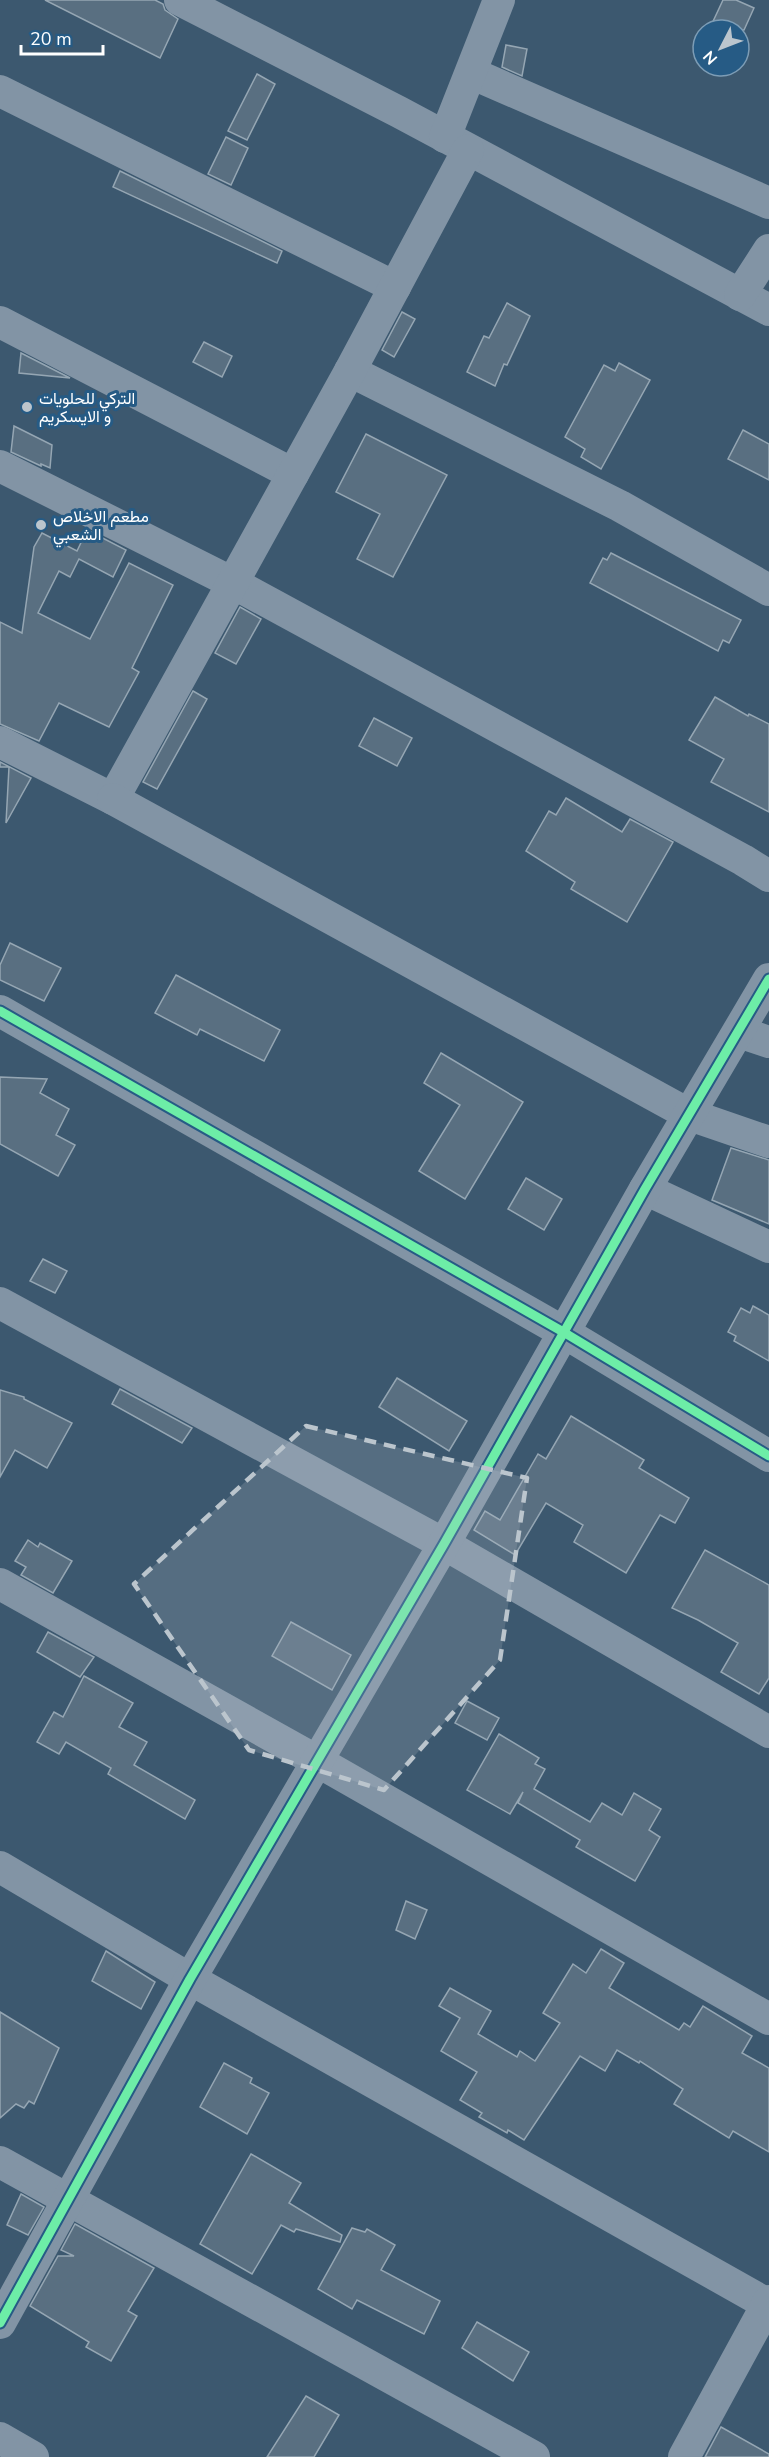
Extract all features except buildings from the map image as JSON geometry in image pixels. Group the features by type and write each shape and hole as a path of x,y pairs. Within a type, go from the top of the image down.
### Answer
{"street":[{"path":"180,0 285,52 769,310"},
{"path":"113,799 351,371 394,287 457,144 471,73 500,0"},
{"path":"471,73 769,203"},
{"path":"0,91 394,287"},
{"path":"740,295 769,250"},
{"path":"0,322 293,474"},
{"path":"351,371 620,506 769,590"},
{"path":"0,466 233,583 733,854 769,876"},
{"path":"0,742 113,799 690,1115 769,1142"},
{"path":"0,2323 189,1979 444,1544 645,1188 769,979"},
{"path":"0,1011 565,1333 769,1456"},
{"path":"739,1032 769,1042"},
{"path":"645,1188 769,1247"},
{"path":"0,1303 444,1544 769,1732"},
{"path":"0,1584 317,1761 769,2019"},
{"path":"0,1867 189,1979 768,2304 684,2457"},
{"path":"0,2162 534,2457"},
{"path":"0,2438 33,2457"}],"highlighted area":[{"path":"306,1426 527,1478 500,1660 384,1790 249,1750 134,1584"}],"cycle path":[{"path":"0,2323 190,1979 444,1544 645,1189 769,979"},
{"path":"0,1011 565,1333 769,1456"}],"place":[{"name":"التركي للحلويات و الايسكريم","path":"27,407"},
{"name":"مطعم الاخلاص الشعبي","path":"41,525"}]}
